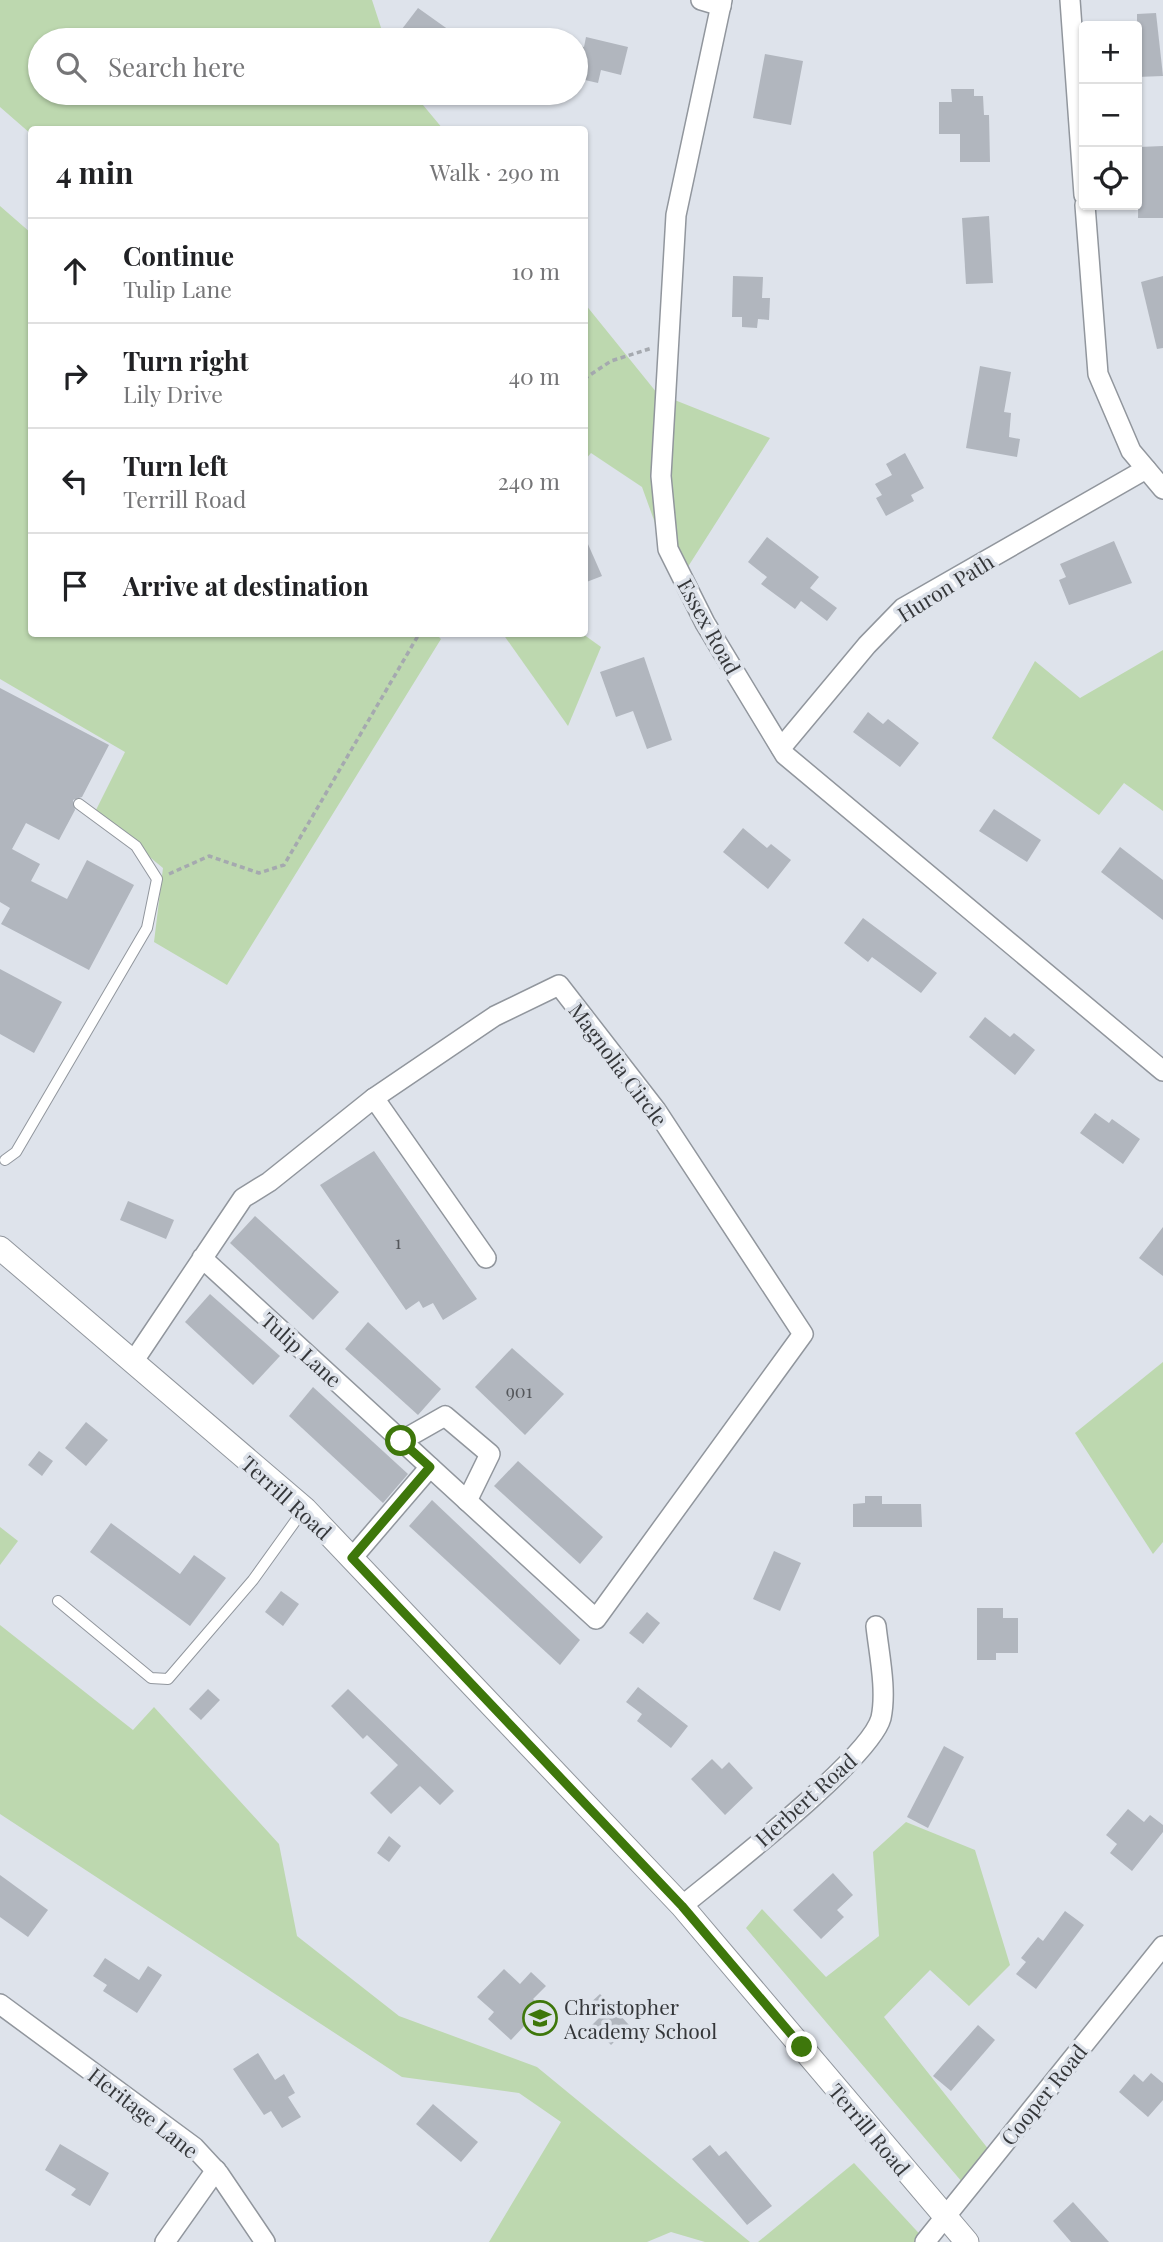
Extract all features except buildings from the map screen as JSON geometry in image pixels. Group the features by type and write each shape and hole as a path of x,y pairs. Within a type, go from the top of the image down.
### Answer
{"street":[{"path":"701,0 721,3"},
{"path":"1070,0 1081,147"},
{"name":"Essex Road","path":"721,3 676,215 661,476 668,549 705,623 781,748 1163,1071"},
{"path":"1085,210 1098,374 1130,451 1163,489"},
{"name":"Huron Path","path":"781,748 867,645 903,608 1146,469"},
{"name":"Magnolia Circle","path":"133,1362 243,1198 269,1182 374,1098 495,1016 559,985 656,1110 803,1334 597,1619"},
{"path":"374,1098 486,1258"},
{"name":"Terrill Road","path":"0,1248 304,1508 682,1906 967,2242"},
{"name":"Tulip Lane","path":"202,1258 597,1619"},
{"path":"401,1441 445,1416 490,1454 467,1501"},
{"path":"352,1558 430,1467"},
{"name":"Herbert Road","path":"682,1906 850,1763 866,1741 880,1719 882,1695 876,1626"},
{"name":"Cooper Road","path":"925,2242 1163,1946"},
{"name":"Heritage Lane","path":"0,2004 194,2147 216,2171 265,2242"},
{"path":"164,2242 216,2171"}],"lane":[{"path":"5,1160 16,1152 147,928 158,880 136,846 79,804"},
{"path":"58,1601 151,1678 168,1679 253,1580 304,1508"}],"path":[{"path":"588,376 611,361 645,349 668,346"},
{"path":"158,880 209,856 259,873 284,865 417,637"}],"green space":[{"path":"0,0 372,0 381,28 28,28 28,105 423,105 440,126 28,126 28,131 0,107"},
{"path":"0,206 28,230 28,637 441,639 227,985 154,942 163,868 95,812 125,752 0,679"},
{"path":"588,308 657,393 770,438 677,584 642,487 591,453 588,456"},
{"path":"505,637 587,637 601,647 568,726"},
{"path":"1163,650 1163,811 1124,783 1099,815 992,738 1035,661 1080,698"},
{"path":"1163,1362 1163,1542 1153,1554 1075,1433"},
{"path":"0,1527 18,1541 0,1565"},
{"path":"0,1625 133,1730 154,1707 279,1844 297,1936 399,2016 537,2067 750,2242 705,2242 671,2232 647,2242 489,2242 561,2122 519,2093 402,2077 0,1814"},
{"path":"906,1822 975,1850 1010,1965 969,2006 930,1970 884,2017 993,2155 968,2189 746,1928 762,1909 826,1977 879,1936 873,1852"},
{"path":"854,2163 927,2242 758,2242"}],"place":[{"name":"Christopher Academy School","path":"540,2018"}],"route":[{"path":"401,1441 430,1467 352,1558 682,1906 802,2047"}]}
